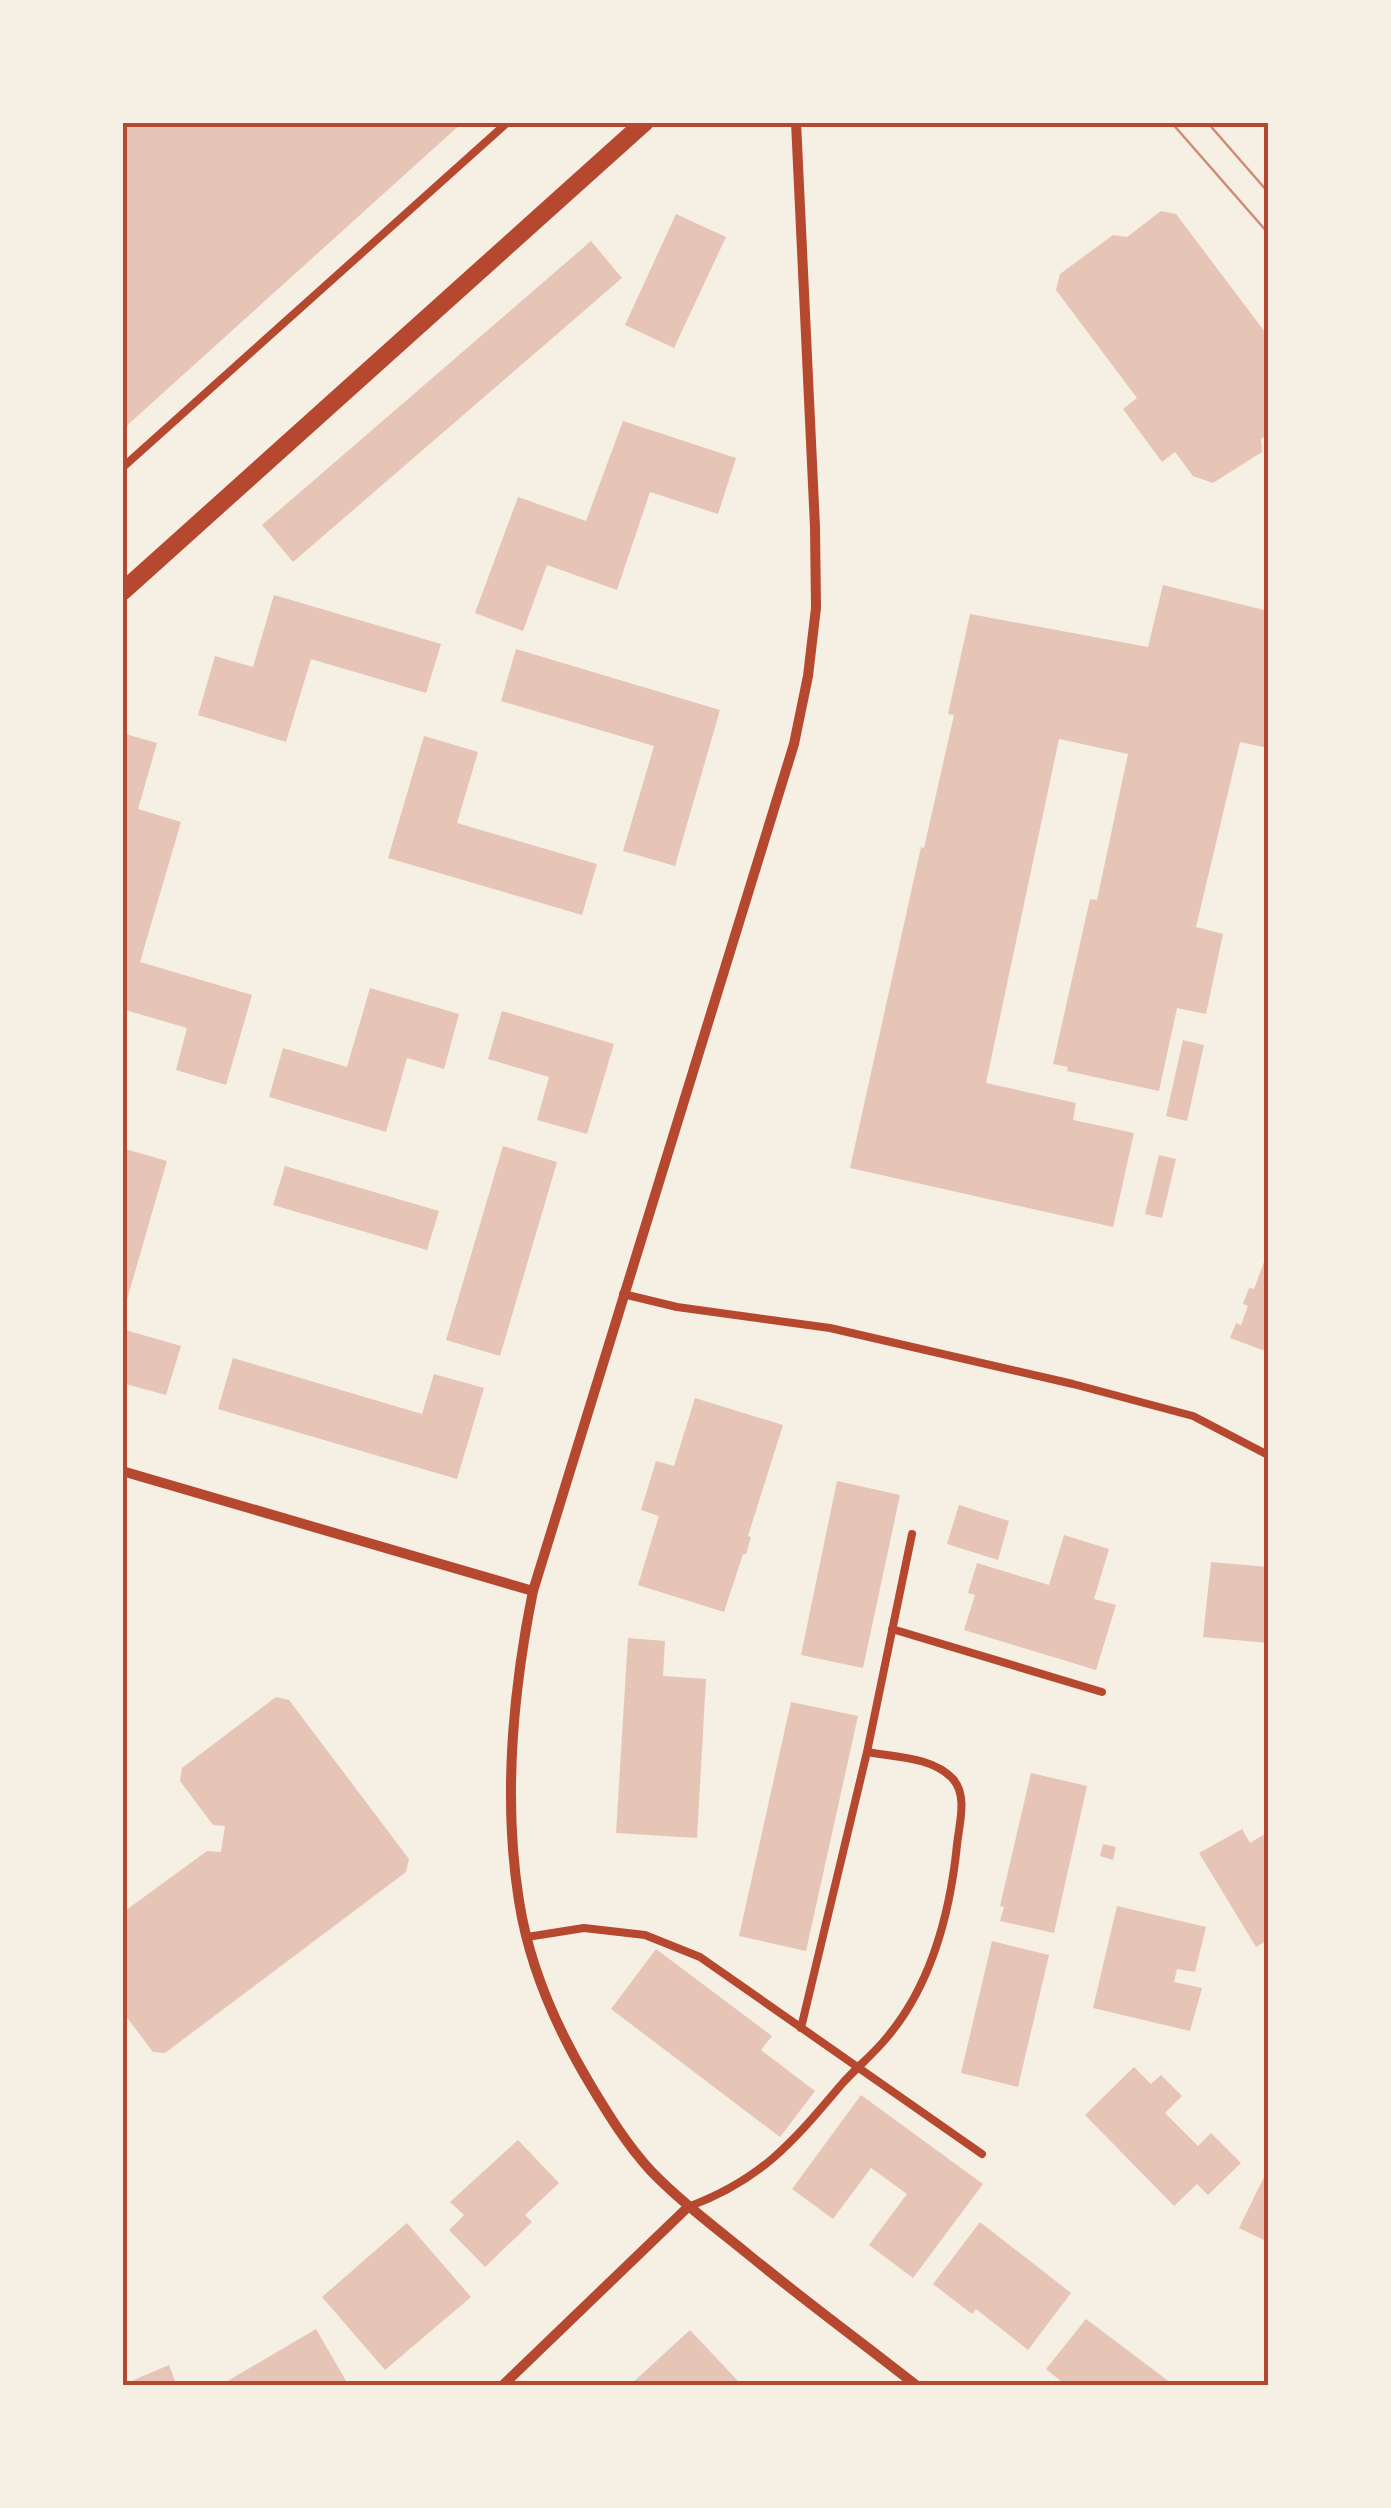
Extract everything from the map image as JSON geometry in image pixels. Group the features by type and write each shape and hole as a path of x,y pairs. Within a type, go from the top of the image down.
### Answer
{"street":[{"path":"122,592 645,122"},
{"path":"796,122 815,527 816,608 808,676 794,744 533,1591 520,1656 513,1801 519,1902 527,1937 565,2042 612,2119 650,2169 688,2206 917,2386"},
{"path":"122,1472 533,1591"},
{"path":"502,2386 688,2206"}],"lane":[{"path":"122,468 508,122"},
{"path":"623,1294 677,1307 830,1328 1073,1384 1193,1416 1268,1455"},
{"path":"801,2028 867,1752 912,1534"},
{"path":"892,1629 1102,1692"},
{"path":"688,2206 726,2193 783,2153 884,2041 913,1999 933,1958 947,1908 962,1796 956,1782 944,1770 867,1752"},
{"path":"527,1937 584,1928 645,1935 700,1957 982,2154"}],"building":[{"path":"122,122 463,122 122,430"},
{"path":"1161,211 1176,214 1268,336 1268,434 1261,439 1262,452 1213,483 1193,476 1175,452 1162,462 1123,409 1137,398 1056,290 1060,274 1113,235 1127,237"},
{"path":"676,214 726,237 674,348 625,325"},
{"path":"591,241 622,278 293,562 262,525"},
{"path":"623,421 736,458 718,514 650,492 617,590 547,565 523,631 475,613 518,497 586,521"},
{"path":"1163,585 1268,611 1268,748 1240,742 1196,927 1223,934 1206,1014 1177,1008 1159,1091 1067,1071 1068,1067 1053,1064 1090,899 1097,900 1128,754 1059,739 986,1083 1076,1103 1073,1120 1134,1133 1113,1227 850,1168 954,715 948,714 970,614 1148,647"},
{"path":"274,595 441,644 426,693 311,659 286,742 198,715 215,656 253,667"},
{"path":"516,649 720,710 675,866 623,851 654,746 501,701"},
{"path":"122,733 157,743 138,809 181,822 140,962 252,995 226,1085 176,1070 187,1028 122,1009"},
{"path":"424,736 478,752 457,823 597,864 582,915 388,858"},
{"path":"370,988 459,1014 444,1069 407,1058 386,1132 269,1097 283,1048 347,1067"},
{"path":"502,1011 614,1044 587,1134 537,1120 549,1077 488,1059"},
{"path":"1183,1040 1204,1045 1187,1121 1166,1116"},
{"path":"503,1146 557,1162 500,1356 446,1340"},
{"path":"122,1148 167,1161 124,1310 122,1310"},
{"path":"1159,1155 1176,1159 1162,1218 1145,1214"},
{"path":"285,1166 439,1211 427,1250 273,1205"},
{"path":"1268,1251 1268,1352 1230,1338 1236,1323 1241,1325 1248,1306 1243,1304 1249,1288 1254,1289"},
{"path":"122,1329 181,1346 166,1395 122,1383"},
{"path":"233,1358 422,1414 434,1374 484,1388 457,1479 218,1409"},
{"path":"695,1398 783,1425 748,1536 751,1537 746,1554 724,1612 638,1585 659,1516 641,1510 656,1461 674,1466"},
{"path":"837,1481 900,1495 863,1668 801,1655"},
{"path":"959,1505 1009,1521 998,1560 947,1544"},
{"path":"1064,1535 1109,1549 1094,1599 1116,1605 1096,1670 964,1630 975,1595 968,1593 977,1563 1049,1585"},
{"path":"1211,1562 1268,1567 1268,1643 1203,1637"},
{"path":"628,1638 665,1641 663,1676 706,1679 697,1838 616,1833"},
{"path":"276,1697 289,1700 409,1859 406,1872 165,2053 153,2052 122,2011 122,1913 207,1851 221,1852 225,1826 213,1825 180,1781 182,1768"},
{"path":"791,1702 858,1716 806,1951 739,1936"},
{"path":"1031,1773 1087,1786 1054,1933 1000,1921 1004,1907 1000,1906"},
{"path":"1242,1829 1250,1843 1268,1832 1268,1940 1256,1947 1199,1853"},
{"path":"1103,1844 1116,1847 1113,1860 1100,1856"},
{"path":"1117,1906 1206,1927 1195,1972 1177,1969 1174,1982 1202,1988 1190,2031 1093,2008"},
{"path":"992,1941 1049,1955 1018,2087 961,2073"},
{"path":"656,1949 772,2036 761,2050 815,2091 780,2137 611,2009"},
{"path":"1134,2067 1151,2084 1161,2075 1182,2096 1165,2113 1198,2146 1211,2133 1241,2163 1208,2195 1197,2184 1174,2206 1085,2115"},
{"path":"861,2095 983,2184 913,2278 869,2245 907,2194 871,2168 833,2219 792,2189"},
{"path":"518,2140 559,2183 525,2215 532,2222 485,2267 449,2230 464,2215 450,2202"},
{"path":"1264,2177 1268,2179 1268,2242 1239,2228"},
{"path":"980,2222 1071,2293 1028,2350 976,2309 972,2314 933,2284"},
{"path":"407,2223 471,2297 385,2370 322,2297"},
{"path":"1086,2319 1175,2386 1067,2386 1046,2369"},
{"path":"316,2329 349,2386 219,2386"},
{"path":"690,2330 738,2381 734,2386 629,2386"},
{"path":"169,2365 177,2386 122,2386 122,2385"}],"tram line":[{"path":"1171,122 1268,233"},
{"path":"1207,122 1268,192"}]}
